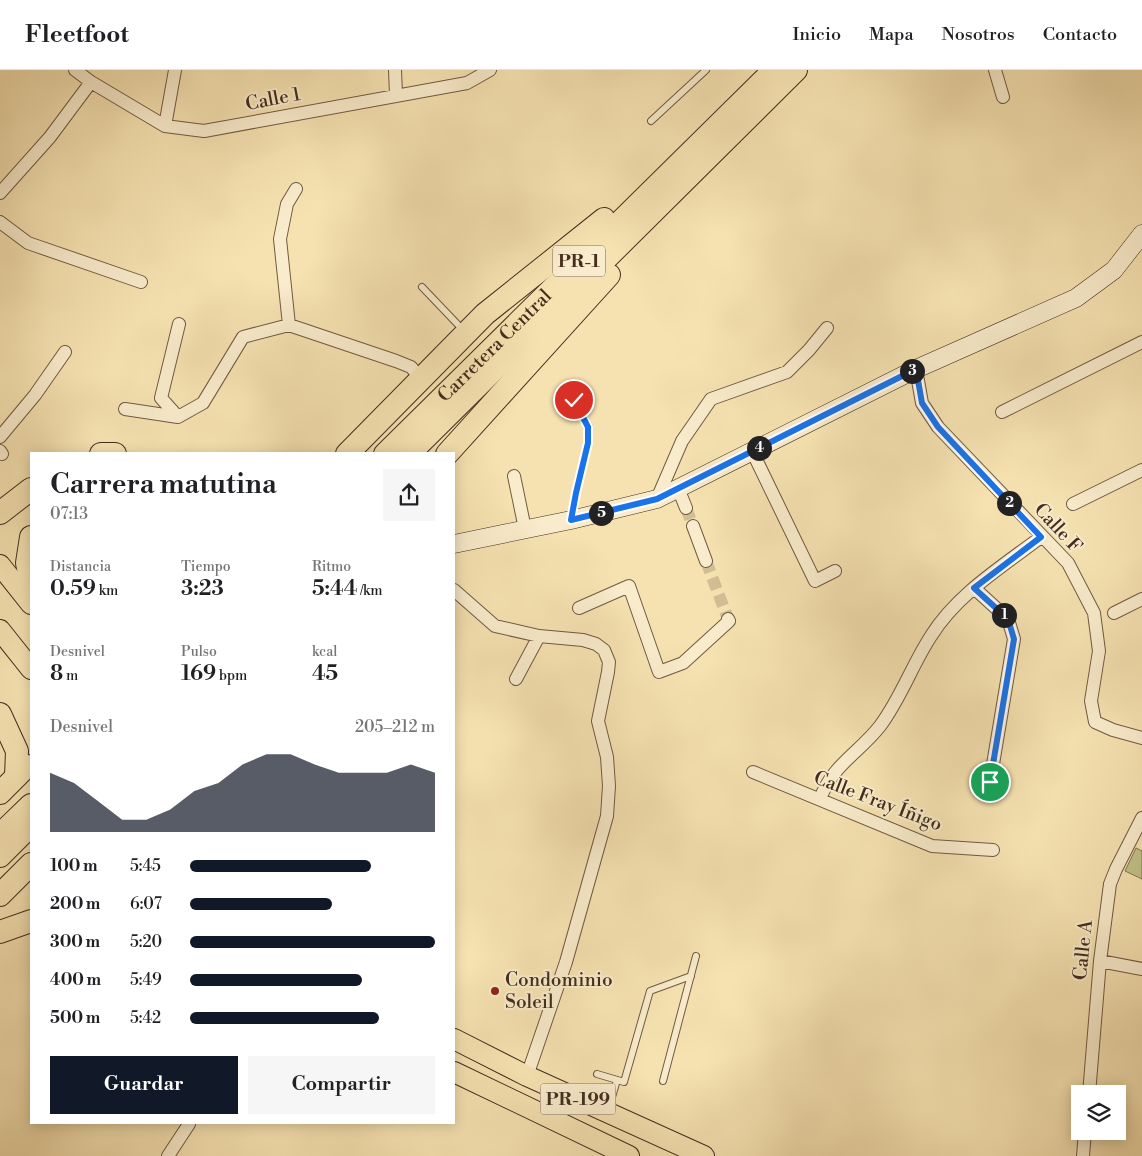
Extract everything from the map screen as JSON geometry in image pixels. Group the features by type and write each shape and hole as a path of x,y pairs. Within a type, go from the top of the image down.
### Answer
{"highway":[{"name":"Carretera Central","path":"387,452 671,183 796,70"},
{"name":"Carretera Central","path":"411,452 512,350 671,183 771,71"},
{"path":"345,451 486,314 619,206 671,183"},
{"path":"449,452 658,220 671,183"},
{"path":"0,513 30,490"},
{"path":"30,544 27,563 30,578"},
{"path":"0,714 24,769 0,793"},
{"path":"0,835 30,806"},
{"path":"0,856 30,826"},
{"path":"0,895 30,865"},
{"path":"0,932 30,921"}],"main road":[{"path":"0,565 30,603"},
{"path":"0,630 30,669"},
{"name":"PR-199","path":"455,1040 527,1076 704,1156"},
{"name":"PR-199","path":"455,1073 605,1151 629,1156"}],"street":[{"name":"Calle 1","path":"75,70 91,82 165,126 204,131 467,83 490,70"},
{"path":"165,126 175,70"},
{"path":"395,70 396,95"},
{"path":"998,72 1003,97"},
{"path":"0,193 50,137 91,82"},
{"path":"289,325 280,239 287,204 296,189"},
{"path":"0,222 28,243 141,282"},
{"path":"455,544 571,520 657,499 916,369 1076,298 1114,270 1141,239"},
{"path":"178,417 161,398 179,324"},
{"path":"125,409 178,417 203,403 243,337 289,325 411,367 421,379"},
{"path":"657,499 682,441 711,399 787,372 827,328"},
{"path":"1002,412 1142,342"},
{"path":"0,437 35,395 65,352"},
{"name":"Calle F","path":"916,369 922,403 938,427 1068,564 1094,613 1099,651 1091,701 1095,722 1113,730 1142,738"},
{"path":"752,451 815,581 835,571"},
{"path":"1073,504 1142,470"},
{"path":"514,476 525,530"},
{"path":"678,488 686,508"},
{"path":"693,526 706,561"},
{"path":"820,799 826,784 837,769 879,726 898,698 932,634 952,610 974,588 1041,537"},
{"path":"579,608 629,586 659,672 683,663 729,621 728,619"},
{"path":"974,588 1008,619 1014,639 990,782 977,780"},
{"path":"455,591 495,626 539,636 583,640 596,644 604,650 609,662 598,721 607,757 609,786 607,816 566,962 527,1076"},
{"path":"1114,613 1142,599"},
{"path":"516,679 539,636"},
{"name":"Calle Fray Íñigo","path":"753,772 932,846 993,850"},
{"name":"Calle A","path":"1090,1085 1100,961 1110,884 1142,818"},
{"path":"1100,961 1142,969"},
{"path":"168,1156 189,1124"},
{"path":"1083,1156 1084,1140"}],"lane":[{"path":"651,121 706,70"},
{"path":"422,287 466,334"},
{"path":"571,520 588,443 588,427 574,400"},
{"path":"663,1081 696,956"},
{"path":"597,1074 624,1082 650,991 691,976"},
{"path":"608,1112 617,1080"}],"green space":[{"path":"1136,848 1142,851 1142,879 1125,871"}],"tunnel":[{"path":"686,508 693,526"},
{"path":"706,561 728,619"}],"place":[{"name":"Condominio Soleil","path":"495,991"}],"route":[{"path":"574,400 588,427 588,443 571,520 657,499 916,369 922,403 938,427 1041,537 974,588 1008,619 1014,639 990,782"}]}
